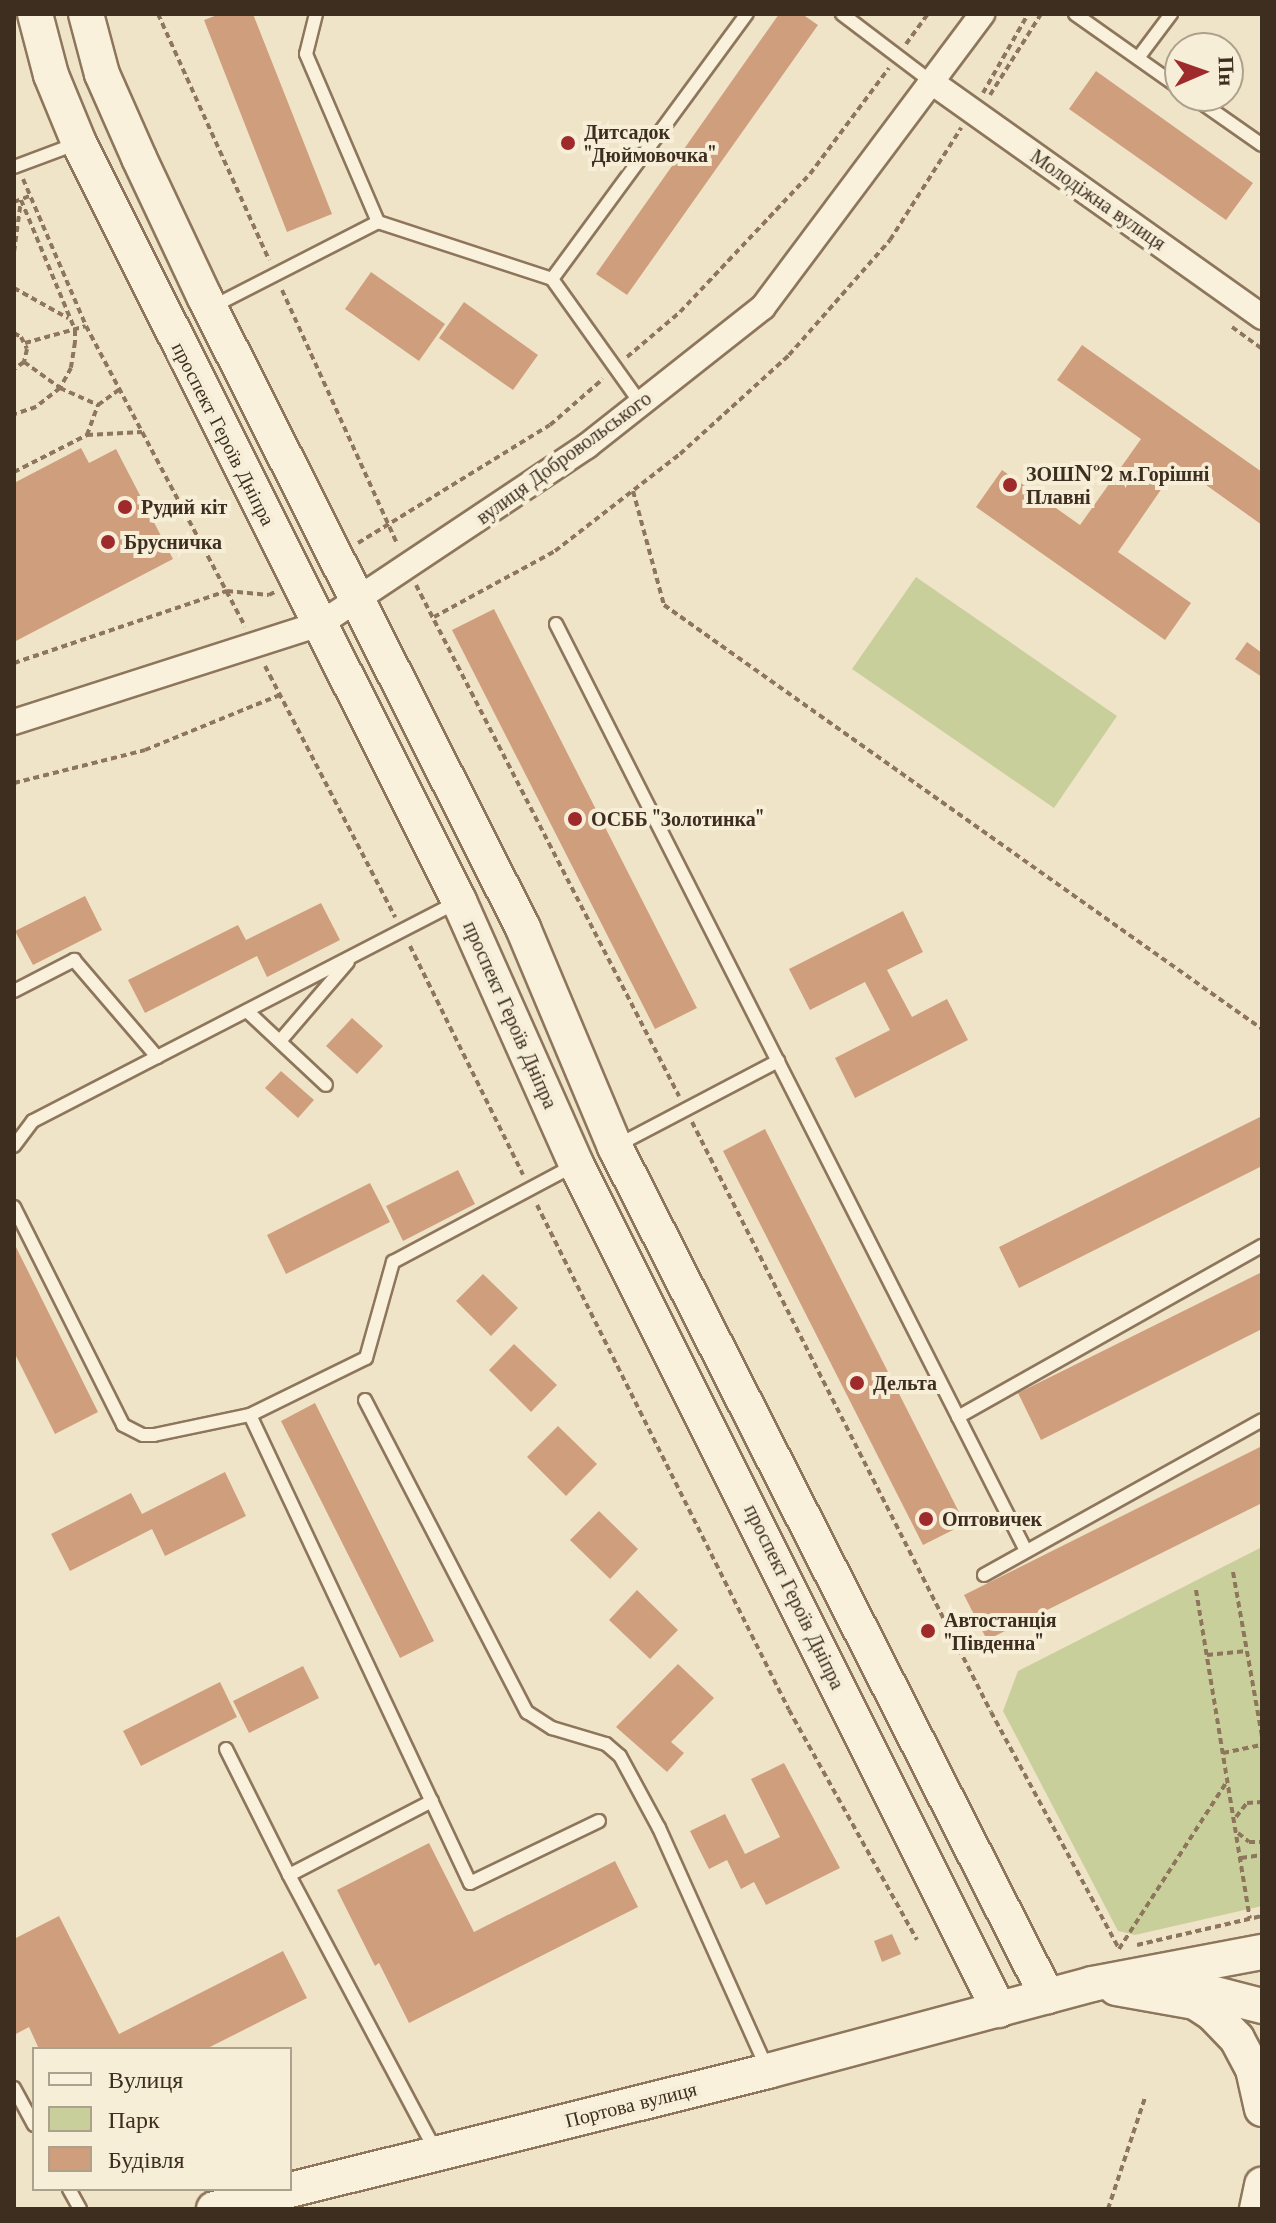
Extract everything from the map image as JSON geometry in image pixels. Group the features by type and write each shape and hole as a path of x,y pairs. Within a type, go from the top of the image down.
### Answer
{"street":[{"name":"проспект Героїв Дніпра","path":"35,14 51,75 79,143 459,901 576,1164 999,2010"},
{"name":"проспект Героїв Дніпра","path":"86,14 102,74 210,308 523,928 615,1147 1047,1996"},
{"name":"вулиця Добровольського","path":"14,722 320,624 587,446 763,307 982,14"},
{"name":"Молодіжна вулиця","path":"933,83 972,120 1262,317"},
{"path":"1092,1984 1262,1952"},
{"name":"Портова вулиця","path":"292,2189 768,2071 1092,1984"},
{"path":"1092,1984 1186,1987 1262,2006"},
{"path":"1092,1984 1179,1998 1195,2002 1212,2013 1237,2039 1253,2069 1262,2109"},
{"path":"1257,2209 1262,2185"},
{"name":"Портова вулиця","path":"214,2209 286,2191"}],"lane":[{"path":"316,14 306,54 378,222"},
{"path":"552,279 747,14"},
{"path":"842,14 933,83"},
{"path":"1075,14 1164,77"},
{"path":"1138,58 1171,14"},
{"path":"1215,112 1262,145"},
{"path":"16,166 79,143"},
{"path":"210,308 378,222 552,279 641,404"},
{"path":"556,624 1026,1551"},
{"path":"14,1146 33,1121 459,901"},
{"path":"280,1041 353,956"},
{"path":"14,991 74,960 157,1057"},
{"path":"247,1011 326,1085"},
{"path":"615,1147 778,1061"},
{"path":"14,1207 123,1425 132,1432 154,1435 250,1415 366,1358 393,1262 576,1164"},
{"path":"958,1417 1262,1246"},
{"path":"365,1400 527,1712 552,1728 606,1744 620,1756 659,1828 768,2071"},
{"path":"250,1415 470,1883 599,1821"},
{"path":"984,1575 1262,1420"},
{"path":"226,1749 289,1875 437,2153"},
{"path":"289,1875 432,1801"},
{"path":"14,2088 32,2121"},
{"path":"70,2191 80,2209"}],"path":[{"path":"158,14 407,568 991,1712 1119,1949"},
{"path":"972,120 1028,14"},
{"path":"434,617 555,551 680,454 789,355 890,240 1041,14"},
{"path":"16,166 86,326 402,930 789,1710 917,1940"},
{"path":"14,202 30,196"},
{"path":"14,252 21,200"},
{"path":"14,414 36,407 60,388 71,368 75,330 21,200"},
{"path":"14,288 70,319"},
{"path":"25,343 86,326"},
{"path":"14,333 25,343"},
{"path":"24,362 25,343"},
{"path":"24,362 60,388 98,405"},
{"path":"14,369 24,362"},
{"path":"87,435 98,405 120,389"},
{"path":"14,472 87,435 143,432"},
{"path":"633,491 664,605 1262,1029"},
{"path":"14,663 227,591"},
{"path":"14,783 145,750 280,695"},
{"path":"1233,1572 1262,1734"},
{"path":"1196,1590 1250,1919"},
{"path":"1207,1655 1247,1651"},
{"path":"1223,1753 1262,1745"},
{"path":"1119,1949 1227,1781"},
{"path":"1262,1802 1242,1806 1236,1815 1235,1826 1244,1840 1262,1842"},
{"path":"1240,1858 1262,1855"},
{"path":"1119,1949 1262,1916"},
{"path":"1108,2209 1145,2098"}],"green space":[{"path":"916,577 1117,716 1054,808 852,669"},
{"path":"1262,1547 1262,1906 1135,1935 1118,1931 1003,1711 1018,1671"}],"building":[{"path":"220,14 253,14 332,214 287,232 204,20"},
{"path":"779,14 802,14 818,25 627,295 596,274"},
{"path":"1096,71 1253,183 1226,220 1069,109"},
{"path":"371,272 445,324 419,361 345,309"},
{"path":"464,302 538,355 513,390 439,338"},
{"path":"1082,345 1262,472 1262,525 1178,465 1118,552 1191,603 1165,640 976,507 1002,470 1080,525 1141,439 1057,380"},
{"path":"81,448 89,463 116,449 173,559 14,642 14,483"},
{"name":"ОСББ \"Золотинка\"","path":"494,609 697,1008 655,1029 452,630"},
{"path":"1247,642 1262,653 1262,677 1235,659"},
{"path":"85,896 102,930 33,965 15,931"},
{"path":"321,903 340,940 267,977 257,956 145,1013 128,980 238,925 246,940"},
{"path":"903,911 923,952 887,970 912,1017 947,999 968,1040 855,1098 835,1058 890,1030 865,982 810,1010 789,969"},
{"path":"352,1018 383,1046 357,1074 326,1046"},
{"path":"281,1071 314,1100 298,1118 265,1088"},
{"path":"1262,1116 1262,1166 1019,1288 999,1247"},
{"path":"765,1129 965,1524 923,1545 723,1151"},
{"path":"458,1170 475,1204 403,1241 386,1206"},
{"path":"370,1183 390,1222 286,1274 267,1235"},
{"path":"14,1243 98,1412 55,1434 14,1352"},
{"path":"1262,1272 1262,1329 1041,1440 1018,1393"},
{"path":"483,1274 518,1308 491,1336 456,1301"},
{"path":"514,1344 557,1385 531,1412 489,1370"},
{"path":"315,1403 434,1641 400,1658 281,1421"},
{"path":"558,1426 597,1464 566,1496 527,1457"},
{"path":"1262,1446 1262,1503 987,1640 964,1595"},
{"path":"225,1472 246,1516 165,1556 152,1529 70,1571 51,1534 131,1493 142,1514"},
{"path":"599,1511 638,1549 610,1579 570,1540"},
{"path":"637,1590 678,1630 650,1659 609,1620"},
{"path":"678,1664 714,1698 671,1742 684,1753 667,1772 616,1727"},
{"path":"303,1666 319,1698 249,1733 233,1701"},
{"path":"220,1682 237,1717 141,1766 123,1731"},
{"path":"784,1763 840,1868 766,1905 754,1882 741,1889 727,1860 709,1869 690,1831 725,1814 745,1854 780,1837 751,1779"},
{"path":"429,1843 474,1932 615,1861 638,1907 409,2023 379,1963 375,1966 337,1890"},
{"path":"59,1916 119,2034 283,1951 307,1998 210,2047 38,2047 29,2027 14,2035 14,1939"},
{"path":"892,1934 901,1954 882,1962 874,1941"}],"place":[{"name":"Дитсадок \"Дюймовочка\"","path":"568,143"},
{"name":"ЗОШ№2 м.Горішні Плавні","path":"1010,485"},
{"name":"Рудий кіт","path":"125,507"},
{"name":"Брусничка","path":"108,542"},
{"name":"ОСББ \"Золотинка\"","path":"575,819"},
{"name":"Дельта","path":"857,1383"},
{"name":"Оптовичек","path":"926,1519"},
{"name":"Автостанція \"Південна\"","path":"928,1631"}]}
